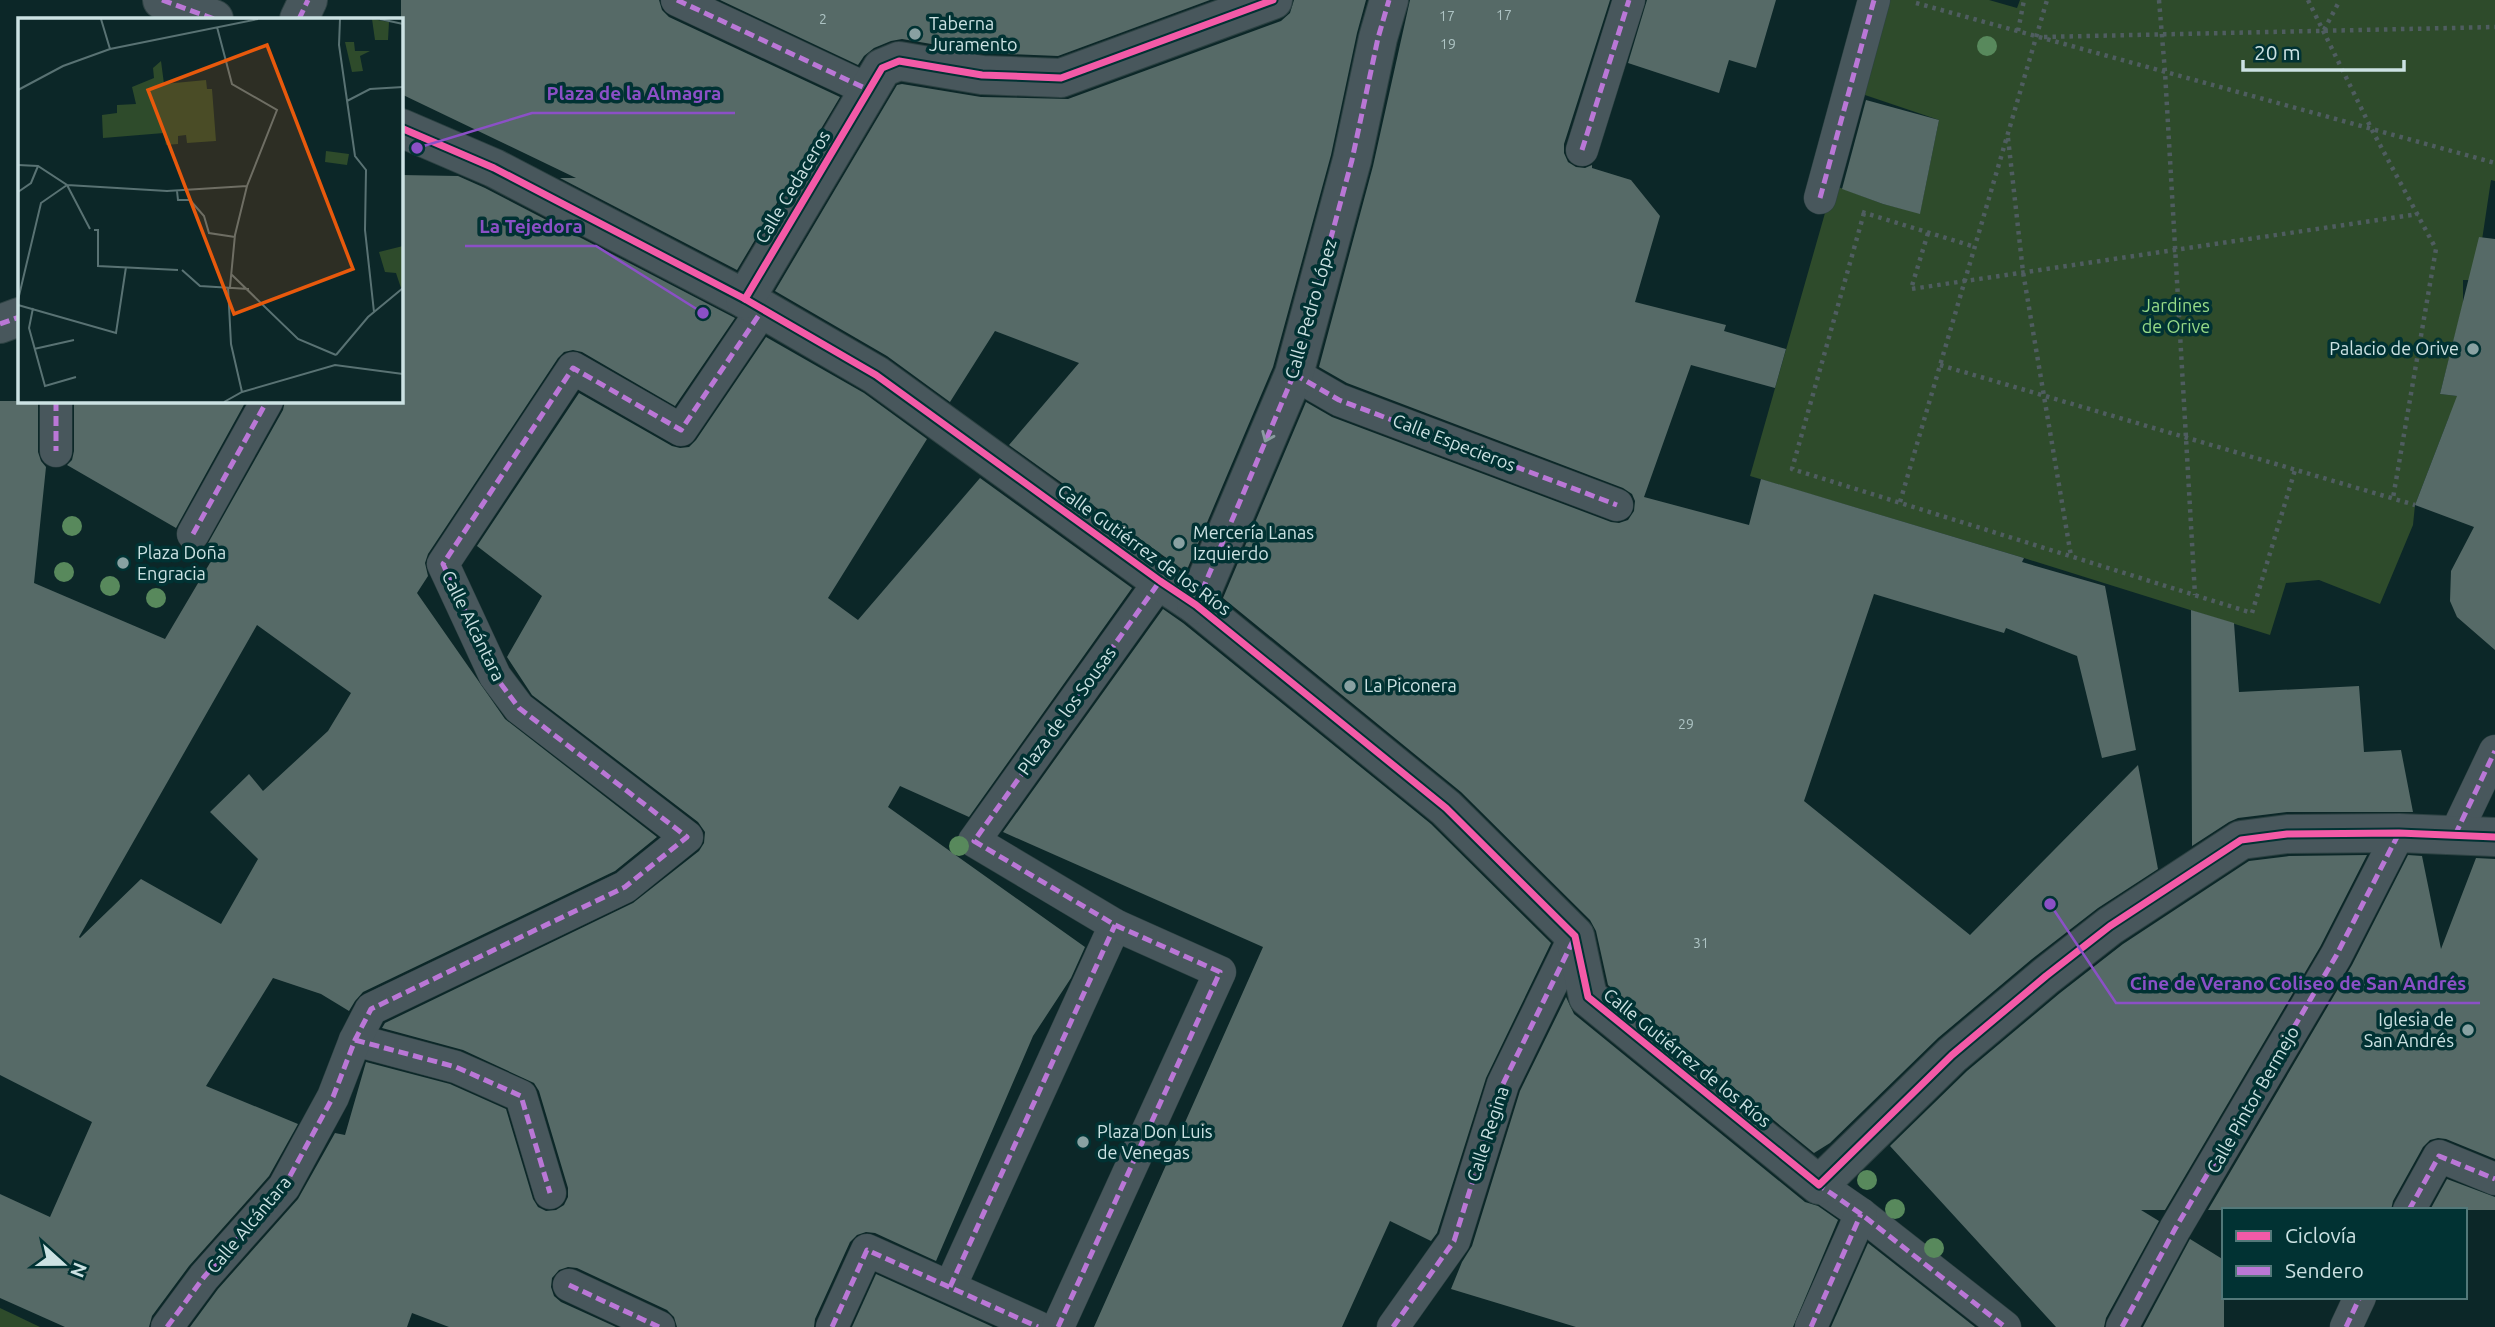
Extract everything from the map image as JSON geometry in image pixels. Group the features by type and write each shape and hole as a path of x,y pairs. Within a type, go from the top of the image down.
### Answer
{"street":[{"path":"162,0 211,18"},
{"path":"299,18 308,0"},
{"path":"677,0 869,90"},
{"name":"Calle Cedaceros","path":"754,304 882,68 899,61 982,75 1061,78 1273,0"},
{"name":"Calle Pedro López","path":"1196,605 1294,374 1352,160 1378,38 1389,0"},
{"path":"1582,150 1629,0"},
{"path":"1820,198 1874,0"},
{"name":"Calle Gutiérrez de los Ríos","path":"402,129 494,168 754,304 876,375 1160,582 1196,605 1446,808 1575,936 1588,997 1819,1185 1861,1214 2005,1327"},
{"name":"Calle Alcántara","path":"167,1327 204,1277 284,1187 333,1097 355,1040 371,1009 625,887 687,837 519,708 495,676 443,564 573,368 681,430 754,304"},
{"path":"0,324 18,317"},
{"name":"Calle Especieros","path":"1294,374 1339,400 1617,505"},
{"path":"56,402 56,452"},
{"path":"194,534 266,402"},
{"name":"Plaza de los Sousas","path":"1115,925 974,841 1160,582"},
{"path":"2455,835 2495,751"},
{"path":"1819,1185 1952,1055 2046,976 2110,926 2241,840 2287,834 2399,833 2495,837"},
{"name":"Calle Pintor Bermejo","path":"2122,1327 2175,1229 2336,956 2399,833"},
{"path":"942,1283 1115,925 1220,972 1058,1327"},
{"name":"Calle Regina","path":"1393,1327 1454,1241 1503,1084 1575,936"},
{"path":"355,1040 456,1067 521,1096 550,1193"},
{"path":"2410,1208 2439,1156 2495,1179"},
{"path":"1811,1327 1861,1214"},
{"path":"832,1327 867,1250 1038,1327"},
{"path":"569,1285 659,1327"},
{"path":"2346,1327 2359,1299"}],"path":[{"path":"1905,0 1926,3 2036,37 2495,163"},
{"path":"2018,31 2024,0"},
{"path":"1900,502 2048,0"},
{"path":"2159,0 2195,594"},
{"path":"2308,0 2372,130 2436,249 2393,498"},
{"path":"2324,31 2340,0"},
{"path":"2036,37 2495,27"},
{"path":"2008,136 2023,272 2071,556"},
{"path":"1853,209 1975,247"},
{"path":"1864,212 1792,469 2252,613 2295,470"},
{"path":"1928,233 1911,289 2418,214"},
{"path":"1940,365 2415,505"}],"green space":[{"name":"Jardines de Orive","path":"1885,0 1989,0 2017,8 2020,0 2495,0 2495,181 2491,180 2476,280 2463,280 2463,304 2440,394 2466,397 2449,417 2415,505 2413,525 2380,604 2319,580 2286,583 2270,635 1750,476 1833,185 1883,204 1920,213 1939,120 1859,93"},
{"path":"0,1308 40,1327 0,1327"}],"building":[{"path":"401,0 659,0 662,10 669,17 840,97 737,270 560,178 576,178 402,94"},
{"path":"720,0 1210,0 1058,56 984,53 902,39 874,48 858,65"},
{"path":"1294,0 1366,0 1331,155 1273,367 1186,572 1009,445 1079,363 995,331 950,402 887,356 775,291 897,85 981,97 1068,99 1281,21 1290,13"},
{"path":"1410,0 1610,0 1564,144 1564,153 1568,162 1576,167 1585,168 1592,165 1592,168 1631,180 1660,216 1635,302 1726,325 1724,331 1786,349 1775,388 1691,365 1644,497 1749,525 1761,479 2024,558 2022,562 2105,586 2136,750 2102,758 2077,656 2006,628 2004,633 1874,594 1804,801 1970,935 2138,765 2158,869 2098,908 2032,959 1938,1038 1830,1143 1814,1153 1608,985 1596,931 1590,920 1461,792 1223,598 1306,402 1332,417 1611,522 1628,520 1634,511 1635,501 1632,494 1623,488 1347,383 1319,367 1373,166"},
{"path":"1647,0 1776,0 1756,68 1729,60 1719,93 1628,63"},
{"path":"1866,100 1939,120 1920,214 1842,189"},
{"path":"402,175 458,176 735,318 675,406 582,352 564,352 428,554 425,563 428,576 417,593 505,719 657,837 615,871 363,992 349,1011 321,994 273,978 206,1086 298,1124 269,1176 189,1266 152,1316 149,1327 65,1327 0,1298 0,1194 50,1217 92,1122 0,1075 0,401 38,402 38,452 46,467 34,583 165,639 217,551 207,545 283,410 285,402 402,402","holes":["257,625 351,693 328,731 263,791 249,774 210,812 258,859 221,924 141,879 79,937"]},
{"name":"Palacio de Orive","path":"2479,237 2495,239 2495,650 2457,617 2450,601 2451,571 2474,527 2415,505 2457,396 2440,394"},
{"path":"766,337 864,393 927,439 828,598 858,620 980,478 1132,588 969,817 900,786 888,807 1085,947 1071,978 1033,1036 936,1261 875,1233 857,1235 850,1242 815,1319 814,1327 677,1327 674,1317 667,1310 577,1268 568,1267 559,1270 552,1278 554,1296 561,1302 616,1327 449,1327 412,1313 407,1327 190,1327 218,1289 298,1199 335,1133 345,1135 366,1062 450,1084 506,1109 533,1199 538,1207 546,1211 556,1210 564,1205 568,1188 539,1091 534,1083 463,1050 382,1028 385,1023 633,903 699,851 704,843 705,832 698,822 532,695 507,657 542,596 477,546 579,393 672,446 689,447"},
{"path":"74,402 245,402 176,528 67,465 72,460"},
{"path":"1163,609 1431,824 1551,943 1486,1078 1437,1233 1431,1241 1390,1221 1342,1327 1094,1327 1263,947 1003,832"},
{"path":"2191,610 2234,623 2239,692 2359,686 2364,752 2401,750 2413,812 2287,812 2238,818 2192,846"},
{"path":"2367,855 2320,947 2165,1210 2141,1210 2159,1221 2106,1318 2104,1327 2056,1327 1890,1146 1967,1071 2060,993 2123,944 2249,861 2289,856"},
{"path":"2408,855 2422,856 2441,949 2476,858 2495,859 2495,1159 2438,1138 2430,1140 2423,1147 2391,1208 2208,1210 2352,965"},
{"path":"1566,997 1574,1014 1805,1202 1818,1206 1838,1220 1793,1327 1576,1327 1451,1289 1472,1246 1520,1091"},
{"path":"2447,1179 2495,1197 2495,1210 2431,1208"},
{"path":"2190,1239 2222,1259 2224,1327 2143,1327"},
{"path":"1868,1243 1975,1327 1831,1327"},
{"path":"876,1274 993,1327 852,1327"}],"marked path":[{"path":"162,0 211,18"},
{"path":"299,18 308,0"},
{"path":"677,0 869,90"},
{"path":"1196,605 1294,374 1352,160 1378,38 1389,0"},
{"path":"1582,150 1629,0"},
{"path":"1820,198 1874,0"},
{"path":"167,1327 204,1277 284,1187 333,1097 355,1040 371,1009 625,887 687,837 519,708 495,676 443,564 573,368 681,430 763,309"},
{"path":"0,324 18,317"},
{"path":"1294,374 1339,400 1617,505"},
{"path":"56,402 56,451"},
{"path":"193,534 266,402"},
{"path":"1058,1327 1220,972 1115,925 974,841 1160,581"},
{"path":"2455,835 2495,751"},
{"path":"2122,1327 2175,1229 2336,956 2399,833"},
{"path":"950,1287 1115,925"},
{"path":"1393,1327 1454,1241 1503,1084 1574,939"},
{"path":"355,1040 456,1067 521,1096 550,1193"},
{"path":"2410,1208 2439,1156 2495,1179"},
{"path":"1816,1183 1861,1214 2005,1327"},
{"path":"1811,1327 1861,1214"},
{"path":"832,1327 867,1250 1038,1327"},
{"path":"569,1285 659,1327"},
{"path":"2346,1327 2359,1299"}],"cycle path":[{"path":"745,299 882,68 899,61 982,75 1061,78 1273,0"},
{"path":"402,128 494,168 745,299 876,375 1196,605 1446,808 1575,936 1588,997 1819,1185 1952,1055 2046,976 2110,926 2241,840 2287,834 2399,833 2495,837"}],"place":[{"name":"Taberna Juramento","path":"915,34"},
{"name":"Plaza de la Almagra","path":"417,148"},
{"name":"La Tejedora","path":"703,313"},
{"name":"Palacio de Orive","path":"2473,349"},
{"name":"Mercería Lanas Izquierdo","path":"1179,543"},
{"name":"Plaza Doña Engracia","path":"123,563"},
{"name":"La Piconera","path":"1350,686"},
{"name":"Cine de Verano Coliseo de San Andrés","path":"2050,904"},
{"name":"Iglesia de San Andrés","path":"2468,1030"},
{"name":"Plaza Don Luis de Venegas","path":"1083,1142"}]}
